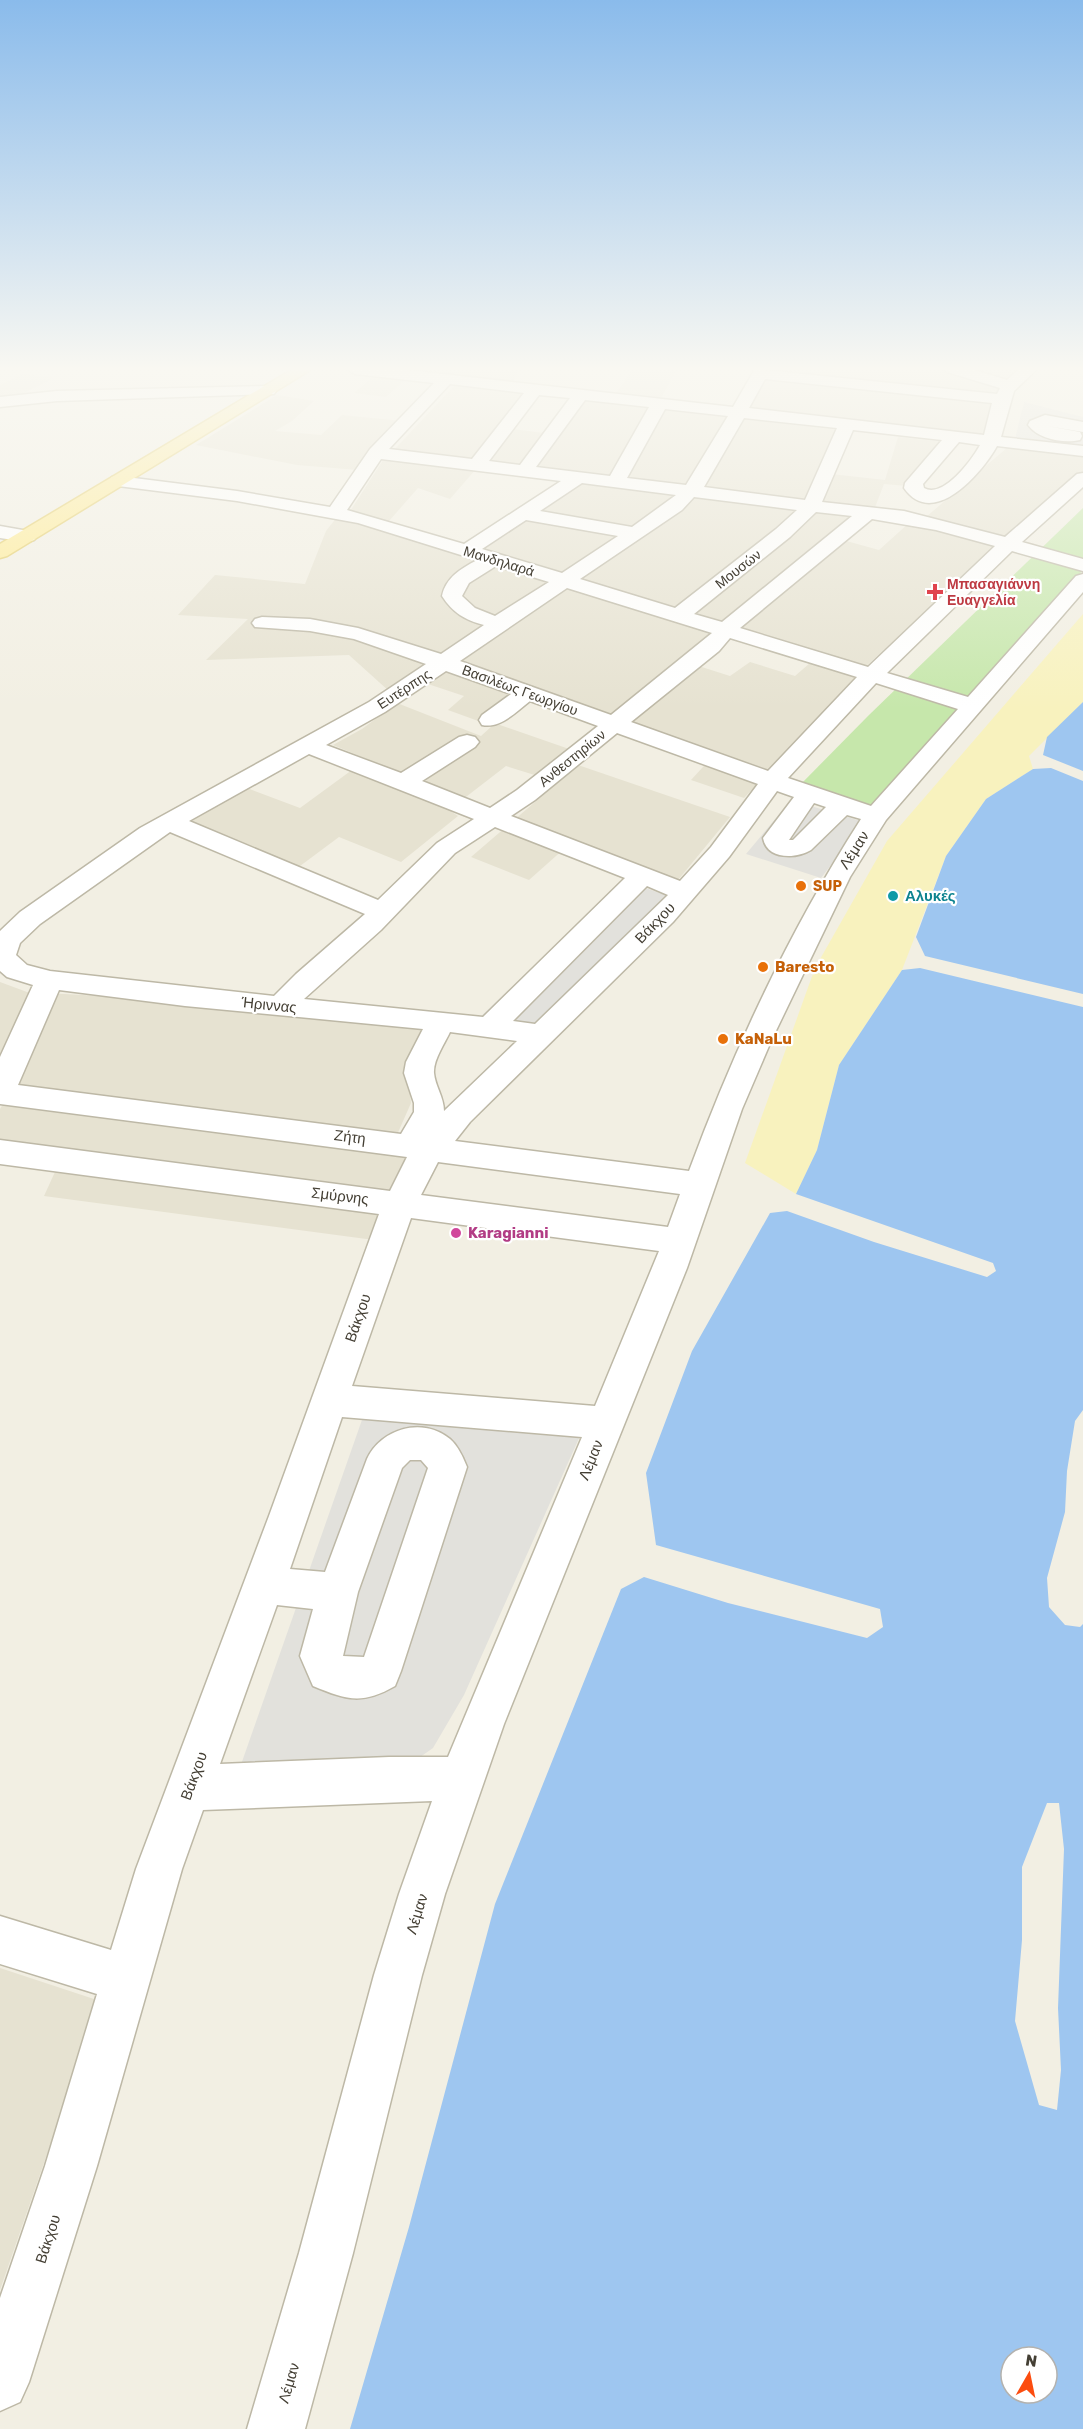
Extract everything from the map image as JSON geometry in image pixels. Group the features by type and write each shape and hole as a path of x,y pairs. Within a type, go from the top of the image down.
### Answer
{"main road":[{"path":"0,552 116,482"}],"street":[{"name":"Μανδηλαρά","path":"129,482 218,493 336,513 973,705"},
{"path":"336,513 356,482"},
{"path":"466,551 572,482"},
{"path":"619,482 904,517 1083,565"},
{"name":"Ευτέρπης","path":"1,958 8,939 43,907 169,822 377,707 445,663 636,533 691,491 698,482"},
{"name":"Μουσών","path":"678,616 774,540 811,506 823,482"},
{"path":"916,482 914,485 916,492 928,496 947,493 961,482"},
{"name":"Βάκχου","path":"0,2382 68,2176 159,1869 264,1585 328,1400 421,1146 459,1114 664,916 720,852 772,781 871,675 1007,544 1078,482"},
{"path":"904,517 928,496"},
{"name":"Ανθεστηρίων","path":"280,1006 383,912 446,848 526,795 711,646 726,630 867,513"},
{"path":"525,514 636,533"},
{"path":"0,532 27,536"},
{"path":"493,559 463,578 456,585 453,596 460,607 466,611 502,624"},
{"name":"Λέμαν","path":"276,2429 326,2253 398,1974 422,1894 511,1649 680,1241 727,1109 757,1039 837,877 860,810 973,705 1083,580"},
{"name":"Βασιλέως Γεωργίου","path":"262,623 310,626 350,632 445,663 613,725 860,810"},
{"path":"490,720 527,693"},
{"path":"404,783 467,742"},
{"path":"309,746 684,892"},
{"path":"810,794 776,838 777,844 784,849 795,849 860,810"},
{"path":"169,822 383,912"},
{"path":"490,1027 642,876"},
{"name":"Ήριννας","path":"1,958 17,972 49,980 280,1006 441,1021 542,1035"},
{"path":"0,1092 49,980"},
{"path":"421,1146 429,1103 419,1073 421,1062 441,1021"},
{"name":"Ζήτη","path":"0,1092 699,1184"},
{"name":"Σμύρνης","path":"0,1152 680,1241"},
{"path":"328,1400 606,1423"},
{"path":"412,1443 427,1443 440,1451 448,1467 380,1671 367,1680 346,1679 328,1671 321,1656 338,1592 386,1460 398,1447 412,1443"},
{"path":"264,1585 338,1592"},
{"path":"190,1788 389,1779 463,1779"},
{"path":"0,1940 126,1979"}],"shaded area":[{"path":"369,482 464,482 450,499 418,488 382,529 552,583 390,692 349,655 206,660 248,619 178,615 215,575 305,584 326,531 337,517 345,519"},
{"path":"580,482 856,515 832,537 879,550 909,523 999,545 865,667 478,549"},
{"path":"644,482 910,482 907,486 884,484 874,510"},
{"path":"967,482 1071,482 1007,539 926,517"},
{"path":"569,588 715,633 683,661 730,676 750,662 795,676 810,663 857,678 744,798 691,780 714,755 540,692 497,724 572,750 541,777 506,766 449,810 458,816 401,862 339,837 296,869 187,822 247,788 300,808 367,759 333,745 362,729 397,703 481,736 492,726 448,710 464,696 428,684"},
{"path":"578,765 730,817 678,880 574,840 529,880 471,857"},
{"path":"791,800 864,822 821,878 746,854"},
{"path":"624,880 673,898 540,1030 476,1021"},
{"path":"0,982 27,992 120,997 429,1028 409,1084 411,1103 389,1153 413,1156 374,1240 44,1196 65,1150 0,1142 0,1109 12,1089 0,1086"},
{"path":"363,1417 580,1436 464,1695 433,1748 413,1762 237,1776"},
{"path":"0,1968 100,2001 0,2290"}],"green space":[{"path":"1083,508 1083,570 872,812 799,786 869,715"}],"sand":[{"name":"Αλυκές","path":"1083,614 1083,702 1029,756 1033,769 986,799 946,856 902,970 839,1065 817,1150 796,1194 745,1163 815,968 887,841"}],"water":[{"path":"1083,702 1083,771 1043,755 1047,737"},
{"path":"1051,768 1083,781 1083,994 925,956 916,937 946,856 986,799 1033,769"},
{"path":"920,968 1083,1007 1083,2429 350,2429 409,2227 495,1904 621,1589 644,1577 728,1603 867,1638 883,1627 880,1609 656,1545 646,1473 692,1351 770,1213 787,1211 874,1242 987,1277 996,1271 993,1263 796,1194 817,1150 839,1065 902,970"}],"pier":[{"path":"1083,1410 1083,1624 1080,1627 1065,1625 1049,1607 1047,1578 1065,1512 1067,1471 1075,1421"},
{"path":"1047,1803 1059,1803 1064,1849 1058,2008 1061,2070 1057,2110 1039,2105 1015,2021 1022,1940 1022,1867"}],"place":[{"name":"Μπασαγιάννη Ευαγγελία","path":"935,592"},
{"name":"SUP","path":"801,886"},
{"name":"Αλυκές","path":"893,896"},
{"name":"Baresto","path":"763,967"},
{"name":"KaNaLu","path":"723,1039"},
{"name":"Karagianni","path":"456,1233"}]}
